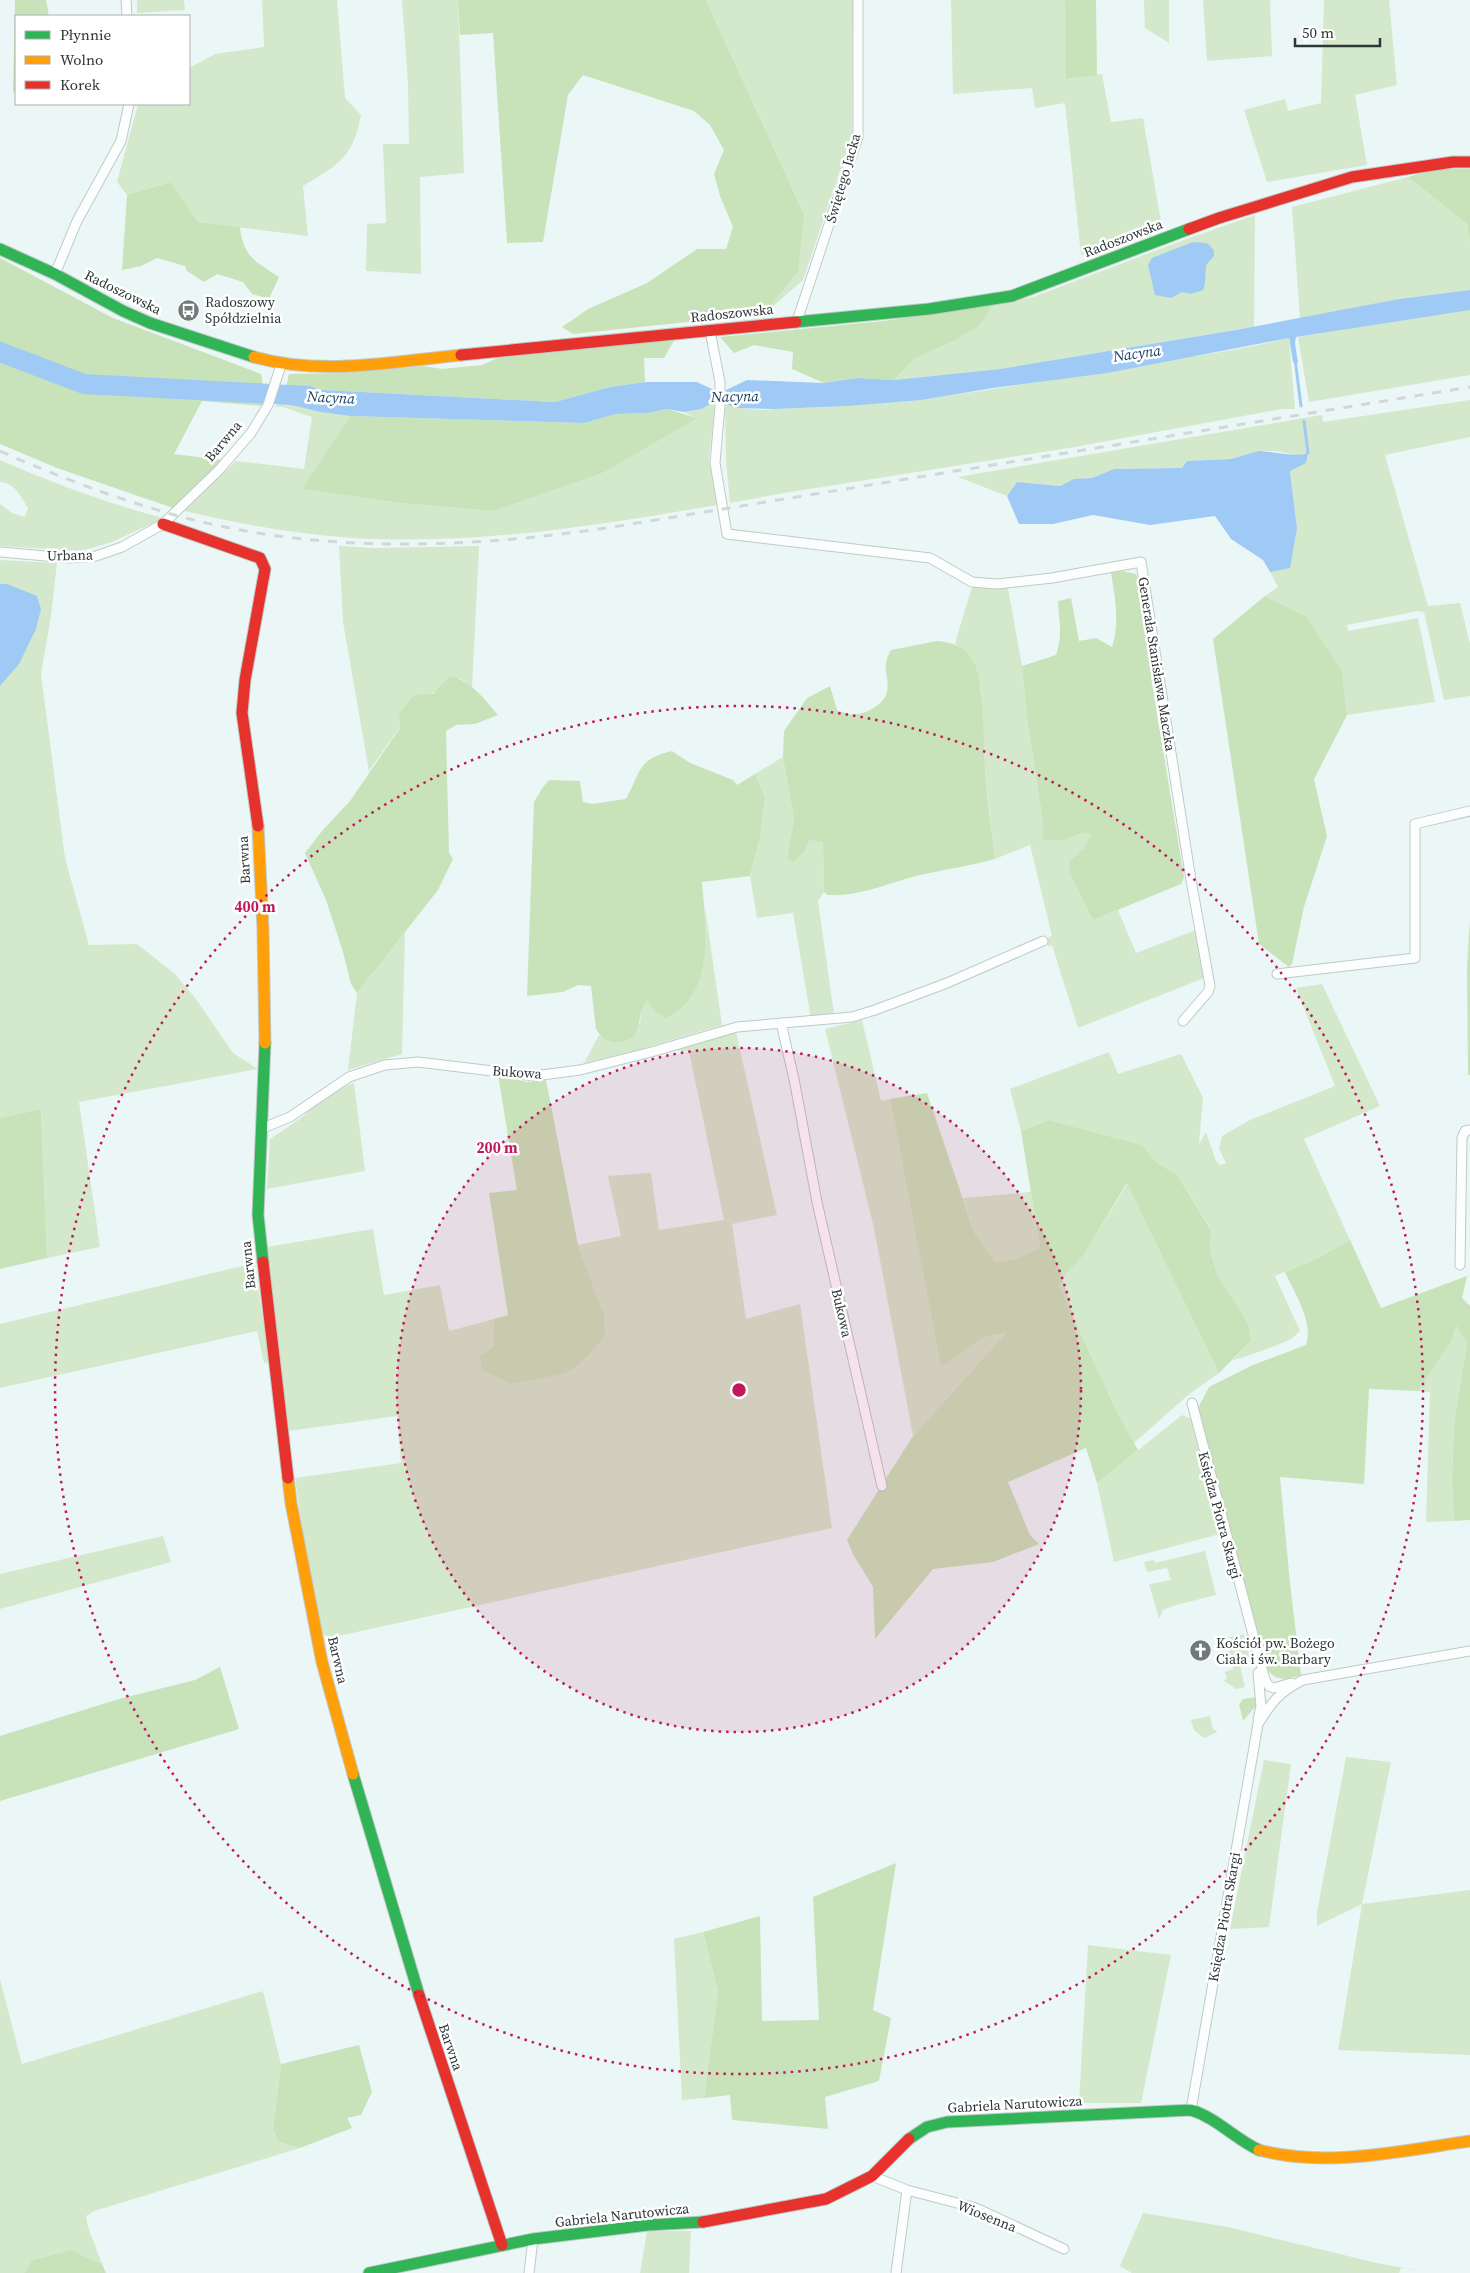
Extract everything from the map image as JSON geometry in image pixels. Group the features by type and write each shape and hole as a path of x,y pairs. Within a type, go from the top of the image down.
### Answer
{"street":[{"path":"126,0 127,15"},
{"name":"Świętego Jacka","path":"798,321 858,137 858,0"},
{"path":"55,274 76,221 121,141 129,105"},
{"name":"Radoszowska","path":"0,249 55,274 105,302 150,322 234,352 280,366 342,367 929,309 1012,296 1219,218 1352,178 1453,162 1470,162"},
{"name":"Generała Stanisława Maczka","path":"710,331 720,382 715,463 728,534 930,558 972,582 997,584 1052,578 1142,562 1191,880 1210,986 1208,992 1183,1021"},
{"name":"Barwna","path":"280,366 268,405 251,433 219,470 163,524 260,558 264,570 245,680 242,713 258,826 262,919 265,1034 263,1128 258,1215 291,1503 322,1662 368,1830 427,2022 474,2157 502,2246"},
{"name":"Urbana","path":"0,552 69,558 96,556 122,547 163,524"},
{"path":"1277,974 1415,958 1415,824 1470,811"},
{"name":"Bukowa","path":"263,1128 290,1117 349,1077 385,1065 418,1062 534,1076 580,1070 737,1027 852,1017 947,983 1044,941"},
{"name":"Bukowa","path":"781,1023 794,1079 817,1202 882,1486"},
{"path":"1460,1264 1462,1138 1465,1131 1470,1130"},
{"name":"Księdza Piotra Skargi","path":"1192,1404 1257,1655 1265,1680 1269,1686 1274,1688 1304,1680 1470,1651"},
{"name":"Księdza Piotra Skargi","path":"1191,2110 1261,1706 1257,1655"},
{"name":"Księdza Piotra Skargi","path":"1258,1724 1273,1700 1286,1689 1304,1680"},
{"name":"Gabriela Narutowicza","path":"369,2273 533,2239 648,2225 707,2222 826,2199 872,2176 907,2140 927,2127 947,2122 1191,2110 1203,2112 1244,2143 1276,2155 1298,2157 1351,2156 1470,2142"},
{"name":"Wiosenna","path":"872,2176 907,2190 976,2208 1064,2250"},
{"path":"896,2273 907,2190"},
{"path":"529,2273 533,2239"}],"green space":[{"path":"15,0 46,0 49,15 15,15 15,92 13,93"},
{"path":"137,0 184,0 185,10 137,13"},
{"path":"262,0 337,0 345,98 361,115 354,141 349,151 326,172 303,186 308,236 198,222 171,182 127,195 117,182 138,105 190,105 190,67 215,54 264,47"},
{"path":"402,0 458,0 464,173 420,177 421,274 366,271 367,224 386,223 383,144 409,144 408,83"},
{"path":"458,0 706,0 804,214 798,272 764,314 573,334 562,327 588,309 647,283 697,249 726,249 733,227 720,196 714,174 724,150 710,125 694,111 583,75 568,95 543,242 507,243 493,33 460,35"},
{"path":"706,0 853,0 852,135 803,280 764,314 798,272 802,209"},
{"path":"951,0 1066,0 1066,79 1102,74 1111,122 1143,118 1161,222 1081,255 1065,103 1035,108 1032,88 953,94"},
{"path":"1065,0 1096,0 1097,75 1066,79"},
{"path":"1144,0 1169,0 1169,43 1145,28"},
{"path":"1203,0 1270,0 1272,56 1207,61"},
{"path":"1324,0 1389,0 1397,85 1355,95 1367,165 1267,182 1244,110 1285,99 1288,111 1321,103"},
{"path":"1436,169 1470,169 1470,242 1467,224 1408,177"},
{"path":"1408,177 1467,224 1470,242 1470,290 1399,299 1300,319 1292,207"},
{"path":"171,182 198,222 240,227 244,245 252,258 279,277 269,299 252,294 243,282 217,274 204,282 187,271 185,266 157,258 141,266 122,270 127,195"},
{"path":"1255,215 1254,327 1000,369 894,380 915,358 952,342 979,326 993,305 1033,297"},
{"path":"0,258 113,318 261,374 264,390 85,380 0,348"},
{"path":"993,305 979,326 952,342 915,358 894,380 857,378 824,383 792,369 793,352 754,345 734,353 720,337 883,321"},
{"path":"1470,308 1470,375 1309,402 1298,337"},
{"path":"1289,338 1295,409 1282,409 1069,448 730,503 726,462 725,403 743,408 763,410 884,403 1005,387 1249,347"},
{"path":"675,339 664,358 644,358 645,382 610,387 555,402 286,388 289,374 344,373 424,366 442,369 482,365 502,356"},
{"path":"0,356 83,388 262,396 262,406 202,401 174,454 222,460 173,508 57,468 0,444"},
{"path":"1470,400 1470,437 1385,455 1428,606 1460,603 1470,644 1470,696 1444,700 1424,612 1418,611 1347,625 1348,631 1418,618 1435,702 1347,715 1342,670 1306,616 1265,596 1278,587 1270,572 1275,570 1297,528 1290,470 1301,456 1276,451 1258,451 1231,459 1187,461 1182,468 1114,469 1092,478 1074,479 1060,486 1017,482 1007,496 958,477 1322,415 1323,422"},
{"path":"279,402 320,412 350,416 303,489 401,503 493,511 696,418 684,412 701,409 715,402 709,460 717,505 530,533 436,539 341,537 301,533 223,520 184,511 236,461 304,469 312,417 283,407 275,407"},
{"path":"667,409 697,418 604,472 493,511 401,503 302,489 350,416 584,423 616,414 648,413"},
{"path":"0,460 81,492 164,518 112,542 81,551 0,546 0,504 12,513 25,517 28,508 13,488 0,482"},
{"path":"339,546 374,548 479,546 472,687 460,678 399,714 400,727 369,771 343,622"},
{"path":"0,560 57,563 51,616 41,674 65,858 89,945 137,944 175,974 196,999 233,1053 258,1069 79,1102 100,1247 47,1258 41,1109 0,1118"},
{"path":"1122,571 1136,574 1140,582 1152,683 1184,877 1181,884 1093,920 1071,876 1069,861 1084,848 1092,833 1080,834 1064,840 1043,840 1043,823 1027,718 1022,666 1056,655 1060,634 1058,601 1071,598 1079,641 1096,638 1112,647 1116,619 1111,573"},
{"path":"972,587 1008,588 1022,666 1027,718 1043,823 1043,840 1064,840 1080,834 1092,833 1084,848 1069,861 1093,920 1118,910 1136,953 1196,930 1204,978 1078,1028 1052,945 1048,947 1047,938 1052,936 1030,845 995,859 986,784 981,689 973,660 955,643"},
{"path":"1265,596 1306,616 1342,670 1347,715 1314,779 1327,836 1304,907 1292,964 1289,967 1259,944 1213,639"},
{"path":"937,641 948,642 965,651 972,659 980,683 986,783 995,859 917,876 854,893 828,895 824,892 823,843 809,840 804,852 792,863 787,858 794,819 783,757 784,731 807,698 830,686 837,710 848,714 859,714 877,706 887,692 886,662 891,650"},
{"path":"450,676 458,678 471,686 498,715 475,724 456,725 446,731 449,853 453,859 438,890 357,993 351,984 326,900 305,853 322,831 350,801 400,728 399,714 414,695 433,694"},
{"path":"672,751 690,763 733,780 737,785 755,774 765,797 760,837 750,876 702,882 706,939 700,977 693,993 682,1007 666,1018 653,1010 648,1000 641,1012 636,1032 632,1037 625,1041 612,1042 599,1034 596,1029 591,986 578,985 563,992 527,996 534,802 549,780 580,781 583,802 592,804 626,799 638,774 646,763 652,758"},
{"path":"783,757 794,819 787,858 809,840 823,843 824,892 818,901 834,1014 813,1020 810,1013 793,913 757,918 750,876 760,837 765,797 755,774"},
{"path":"705,907 722,1025 638,1050 584,1063 599,1035 611,1042 640,1023 642,1005 648,999 690,999 700,976 704,954"},
{"path":"1470,919 1470,1075 1468,1075 1467,968"},
{"path":"405,932 402,1054 348,1070 357,993"},
{"path":"1322,984 1380,1106 1304,1139 1350,1240 1318,1258 1275,1276 1300,1331 1286,1341 1233,1360 1251,1341 1248,1323 1217,1274 1210,1250 1211,1229 1177,1175 1156,1162 1142,1145 1049,1120 1021,1131 1010,1089 1109,1052 1118,1074 1181,1054 1203,1098 1199,1144 1206,1132 1216,1161 1220,1165 1226,1163 1219,1149 1222,1136 1250,1120 1335,1086 1296,988"},
{"path":"862,1020 881,1101 890,1099 941,1366 984,1337 1008,1331 913,1436 874,1228 825,1029"},
{"path":"736,1032 777,1215 732,1224 746,1319 800,1304 832,1528 329,1638 320,1632 295,1478 401,1463 397,1416 289,1431 267,1247 373,1229 384,1295 440,1285 449,1331 494,1319 494,1346 511,1384 531,1378 604,1315 578,1245 621,1236 608,1176 651,1173 659,1230 724,1220 689,1051 677,1051"},
{"path":"498,1075 527,1082 546,1080 578,1245 604,1315 605,1336 570,1371 559,1375 511,1384 482,1370 480,1356 494,1346 494,1319 508,1315 489,1193 517,1190"},
{"path":"354,1083 365,1171 267,1189 270,1139 304,1116 314,1104 332,1091"},
{"path":"927,1093 974,1232 995,1262 1015,1259 1040,1248 1021,1131 1049,1120 1142,1145 1156,1162 1177,1175 1211,1230 1210,1250 1217,1274 1248,1323 1251,1341 1219,1373 1127,1183 1083,1256 1065,1275 1059,1286 1116,1410 1138,1450 1097,1483 1086,1448 1008,1482 1030,1535 1039,1544 993,1562 933,1569 875,1639 873,1587 853,1554 847,1540 913,1436 1007,1332 984,1337 941,1367 890,1099"},
{"path":"41,1109 47,1258 0,1269 0,1118"},
{"path":"1128,1183 1219,1373 1188,1395 1134,1443 1116,1410 1059,1286 1065,1275 1083,1256"},
{"path":"1031,1192 1040,1248 1015,1259 995,1262 974,1232 963,1198"},
{"path":"1350,1240 1381,1308 1467,1276 1462,1298 1470,1306 1470,1520 1454,1521 1452,1481 1454,1424 1467,1342 1456,1325 1452,1340 1418,1391 1369,1389 1364,1484 1280,1477 1301,1675 1280,1678 1268,1671 1198,1408 1209,1387 1253,1365 1306,1345 1308,1336 1305,1317 1285,1272 1318,1258"},
{"path":"255,1263 269,1362 264,1363 257,1331 0,1388 0,1324"},
{"path":"1456,1324 1467,1342 1454,1424 1452,1481 1454,1521 1426,1522 1430,1392 1418,1391 1452,1340"},
{"path":"1182,1415 1191,1419 1220,1534 1114,1562 1097,1483"},
{"path":"163,1536 171,1562 0,1609 0,1574"},
{"path":"1205,1551 1216,1595 1163,1610 1159,1619 1149,1584 1171,1580 1167,1568 1147,1572 1144,1562 1154,1560 1155,1563"},
{"path":"1244,1634 1251,1664 1240,1666 1245,1687 1236,1689 1223,1680 1227,1679 1225,1672 1233,1669 1226,1638"},
{"path":"220,1667 239,1729 0,1801 0,1736 119,1699 195,1680"},
{"path":"1257,1697 1257,1705 1243,1721 1239,1704 1243,1699"},
{"path":"1210,1716 1213,1730 1217,1732 1204,1738 1194,1730 1191,1720"},
{"path":"1346,1757 1391,1762 1362,1904 1317,1926 1317,1912"},
{"path":"1264,1760 1291,1764 1269,1927 1230,1929"},
{"path":"896,1863 873,2010 891,2018 879,2081 825,2097 828,2129 732,2120 730,2095 704,2098 718,1992 703,1932 760,1916 762,2021 819,2020 813,1897"},
{"path":"1470,1890 1470,2055 1338,2050 1362,1904"},
{"path":"703,1932 718,1992 704,2098 682,2100 674,1939"},
{"path":"1088,1945 1171,1955 1141,2103 1079,2103"},
{"path":"0,1979 22,2064 263,1991 281,2064 273,2130 279,2142 300,2148 94,2211 86,2216 88,2227 102,2264 71,2250 32,2260 24,2273 0,2273"},
{"path":"359,2045 372,2092 361,2115 347,2118 352,2128 300,2148 279,2142 273,2130 281,2064"},
{"path":"1143,2213 1228,2227 1377,2263 1426,2272 1401,2268 1399,2273 1132,2273 1120,2266"},
{"path":"647,2231 691,2231 689,2273 640,2273"},
{"path":"71,2250 102,2264 106,2273 24,2273 32,2260"}],"water":[{"path":"1193,242 1207,243 1214,250 1214,256 1206,265 1203,290 1191,294 1182,292 1171,298 1155,295 1148,265 1152,258"},
{"path":"1470,290 1470,310 1296,337 1298,363 1293,362 1289,338 1107,373 993,388 921,400 775,409 735,408 725,403 726,390 747,380 824,383 857,378 894,380 1000,369 1236,330 1399,299"},
{"path":"645,382 697,382 714,390 715,402 701,409 684,412 667,409 648,413 616,414 584,423 350,416 320,412 279,402 286,388 555,402 610,387"},
{"path":"1258,451 1291,455 1308,453 1306,463 1290,471 1297,528 1290,568 1270,572 1263,560 1231,539 1215,516 1150,525 1093,515 1053,524 1019,524 1007,496 1017,482 1060,486 1074,479 1092,478 1114,469 1182,468 1187,461 1231,459"},
{"path":"0,584 7,584 37,596 41,609 36,629 19,664 0,686"}],"waterway":[{"name":"Nacyna","path":"0,352 84,384 309,396"},
{"path":"1295,359 1301,406"},
{"path":"1304,421 1308,453"}],"railway":[{"path":"0,451 106,493 171,514 226,527 281,536 337,542 450,543 507,540 619,526 1470,387"}],"traffic: fast":[{"path":"796,322 929,309 1012,296 1189,229"},
{"path":"0,249 55,274 123,311 150,323 254,357"},
{"path":"263,1262 258,1215 265,1043"},
{"path":"353,1774 419,1995"},
{"path":"909,2139 927,2127 947,2122 1191,2110 1218,2123 1259,2150"},
{"path":"369,2273 533,2239 648,2225 703,2222"}],"traffic: slow":[{"path":"254,357 280,363 331,367 383,364 461,355"},
{"path":"258,826 263,929 265,1043"},
{"path":"288,1478 291,1503 322,1662 353,1774"},
{"path":"1259,2150 1311,2158 1338,2158 1391,2153 1470,2141"}],"traffic: jam":[{"path":"1189,229 1352,177 1453,162 1470,162"},
{"path":"461,355 796,322"},
{"path":"163,524 260,558 265,569 245,680 242,713 258,826"},
{"path":"263,1262 288,1478"},
{"path":"419,1995 502,2245"},
{"path":"703,2222 826,2199 872,2176 909,2139"}],"place":[{"name":"Radoszowy Spółdzielnia","path":"189,310"},
{"name":"Kościół pw. Bożego Ciała i św. Barbary","path":"1200,1651"}]}
